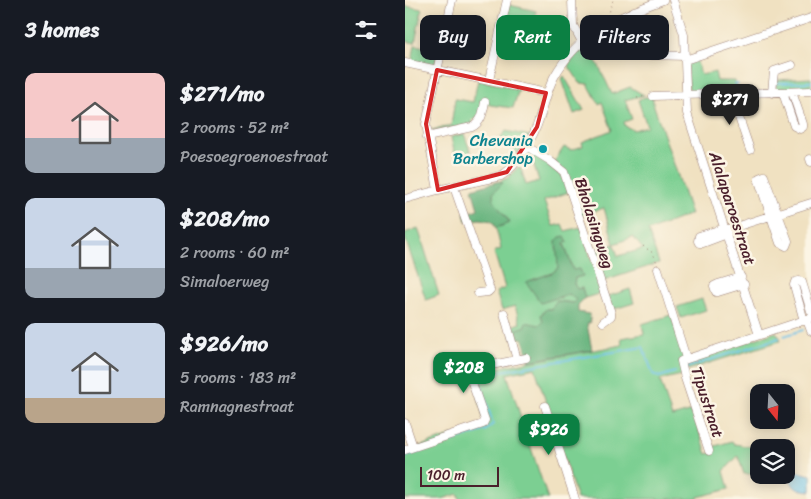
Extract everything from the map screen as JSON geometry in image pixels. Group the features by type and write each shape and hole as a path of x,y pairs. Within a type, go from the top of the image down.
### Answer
{"street":[{"path":"438,190 426,124 452,0"},
{"path":"489,80 507,0"},
{"path":"572,0 573,25 580,38"},
{"path":"625,15 651,2 663,0"},
{"name":"Alalaparoestraat","path":"673,0 684,35 687,113 759,335"},
{"path":"634,11 651,55 685,58 811,18"},
{"path":"405,199 501,176 513,167 537,127 546,93 563,62 580,44"},
{"path":"405,64 546,93"},
{"path":"772,93 774,71 792,65"},
{"path":"653,96 811,91"},
{"path":"783,93 794,126 800,129 803,127 803,124 792,92"},
{"path":"731,94 750,150"},
{"path":"427,137 477,125 483,114 485,102"},
{"name":"Bholasingweg","path":"526,146 564,172 611,313 611,316 603,322"},
{"path":"454,187 489,290 488,292 478,293"},
{"path":"726,231 811,203"},
{"name":"Tipustraat","path":"658,269 684,359 685,378 709,451"},
{"path":"811,311 802,282 799,280 794,285 811,331"},
{"path":"504,313 517,360"},
{"path":"684,359 807,319"},
{"path":"405,423 409,448 483,424 485,420 469,374 470,371 526,358"},
{"path":"545,406 575,499"}],"path":[{"path":"608,15 613,0"},
{"path":"637,98 653,96"},
{"path":"643,246 653,253 658,269"}],"highlighted area":[{"path":"437,70 546,93 537,127 507,172 438,190 426,124"}],"green space":[{"path":"509,5 536,11 535,15 506,15"},
{"path":"405,6 422,9 415,43 405,41"},
{"path":"415,45 420,46 420,60 436,60 435,64 412,62"},
{"path":"580,51 580,60 595,60 598,64 612,94 630,87 644,95 625,100 632,119 624,122 625,126 634,130 647,126 638,100 645,97 653,97 653,103 691,214 648,231 659,263 601,282 592,251 614,244 604,208 580,216 568,177 554,162 564,147 571,150 583,146 582,142 612,130 602,102 599,104 588,84 580,83 568,65","holes":["633,237 643,249 618,256 614,244"]},
{"path":"696,59 701,75 715,72 717,81 735,81 738,92 689,92 687,62"},
{"path":"564,76 584,110 574,114 562,79"},
{"path":"811,78 811,88 776,89 776,80"},
{"path":"478,80 519,89 513,108 490,105 488,103 478,119 472,121 473,124 431,132 431,130 451,126 455,99 473,102"},
{"path":"506,131 530,136 519,154 499,139"},
{"path":"464,134 471,153 455,156 451,137"},
{"path":"528,150 559,169 569,192 544,201 553,226 562,224 565,231 581,227 602,293 585,298 582,288 577,289 574,284 575,278 582,276 573,271 564,243 556,247 559,262 558,268 552,273 526,282 559,298 570,294 576,300 574,303 557,301 551,309 546,309 541,315 543,321 539,325 510,331 509,327 520,323 515,306 502,310 496,292 505,288 494,252 501,249 496,228 510,222 494,202 493,193 503,183 500,181 508,178 518,167 521,169 526,185 539,181 531,156 526,154"},
{"path":"500,181 503,183 493,193 494,201 510,223 496,228 492,221 480,219 466,221 464,214 478,209 472,189"},
{"path":"418,228 439,295 426,300 405,238 405,233"},
{"path":"565,236 568,242 564,244 573,270 580,269 583,276 575,278 574,284 577,289 582,288 585,298 578,305 578,312 589,314 591,322 587,324 592,350 529,361 523,338 513,339 510,331 524,327 526,322 539,325 543,321 541,315 546,309 551,309 557,301 573,303 576,300 569,294 541,303 526,282 552,273 558,268 556,241 560,237"},
{"path":"630,289 634,303 611,310 606,297"},
{"path":"702,299 706,310 681,318 677,307"},
{"path":"671,315 684,355 682,375 660,380 672,417 692,411 707,454 714,452 712,447 732,441 734,444 750,447 750,474 744,474 738,456 724,471 729,489 698,497 698,499 577,499 535,368 507,374 548,499 460,499 458,494 442,499 405,499 405,451 485,425 474,376 478,371 622,345 621,338 644,334 642,324"},
{"path":"776,332 781,339 780,341 684,371 683,363"}],"water":[{"path":"795,471 811,475 811,491 798,489 792,484 795,484"}],"waterway":[{"path":"775,83 811,82"},
{"path":"784,336 803,330"},
{"path":"685,368 779,338"},
{"path":"405,456 486,430 493,424 478,375 643,347 653,374 659,377 675,372"}],"place":[{"name":"Chevania Barbershop","path":"543,149"}]}
